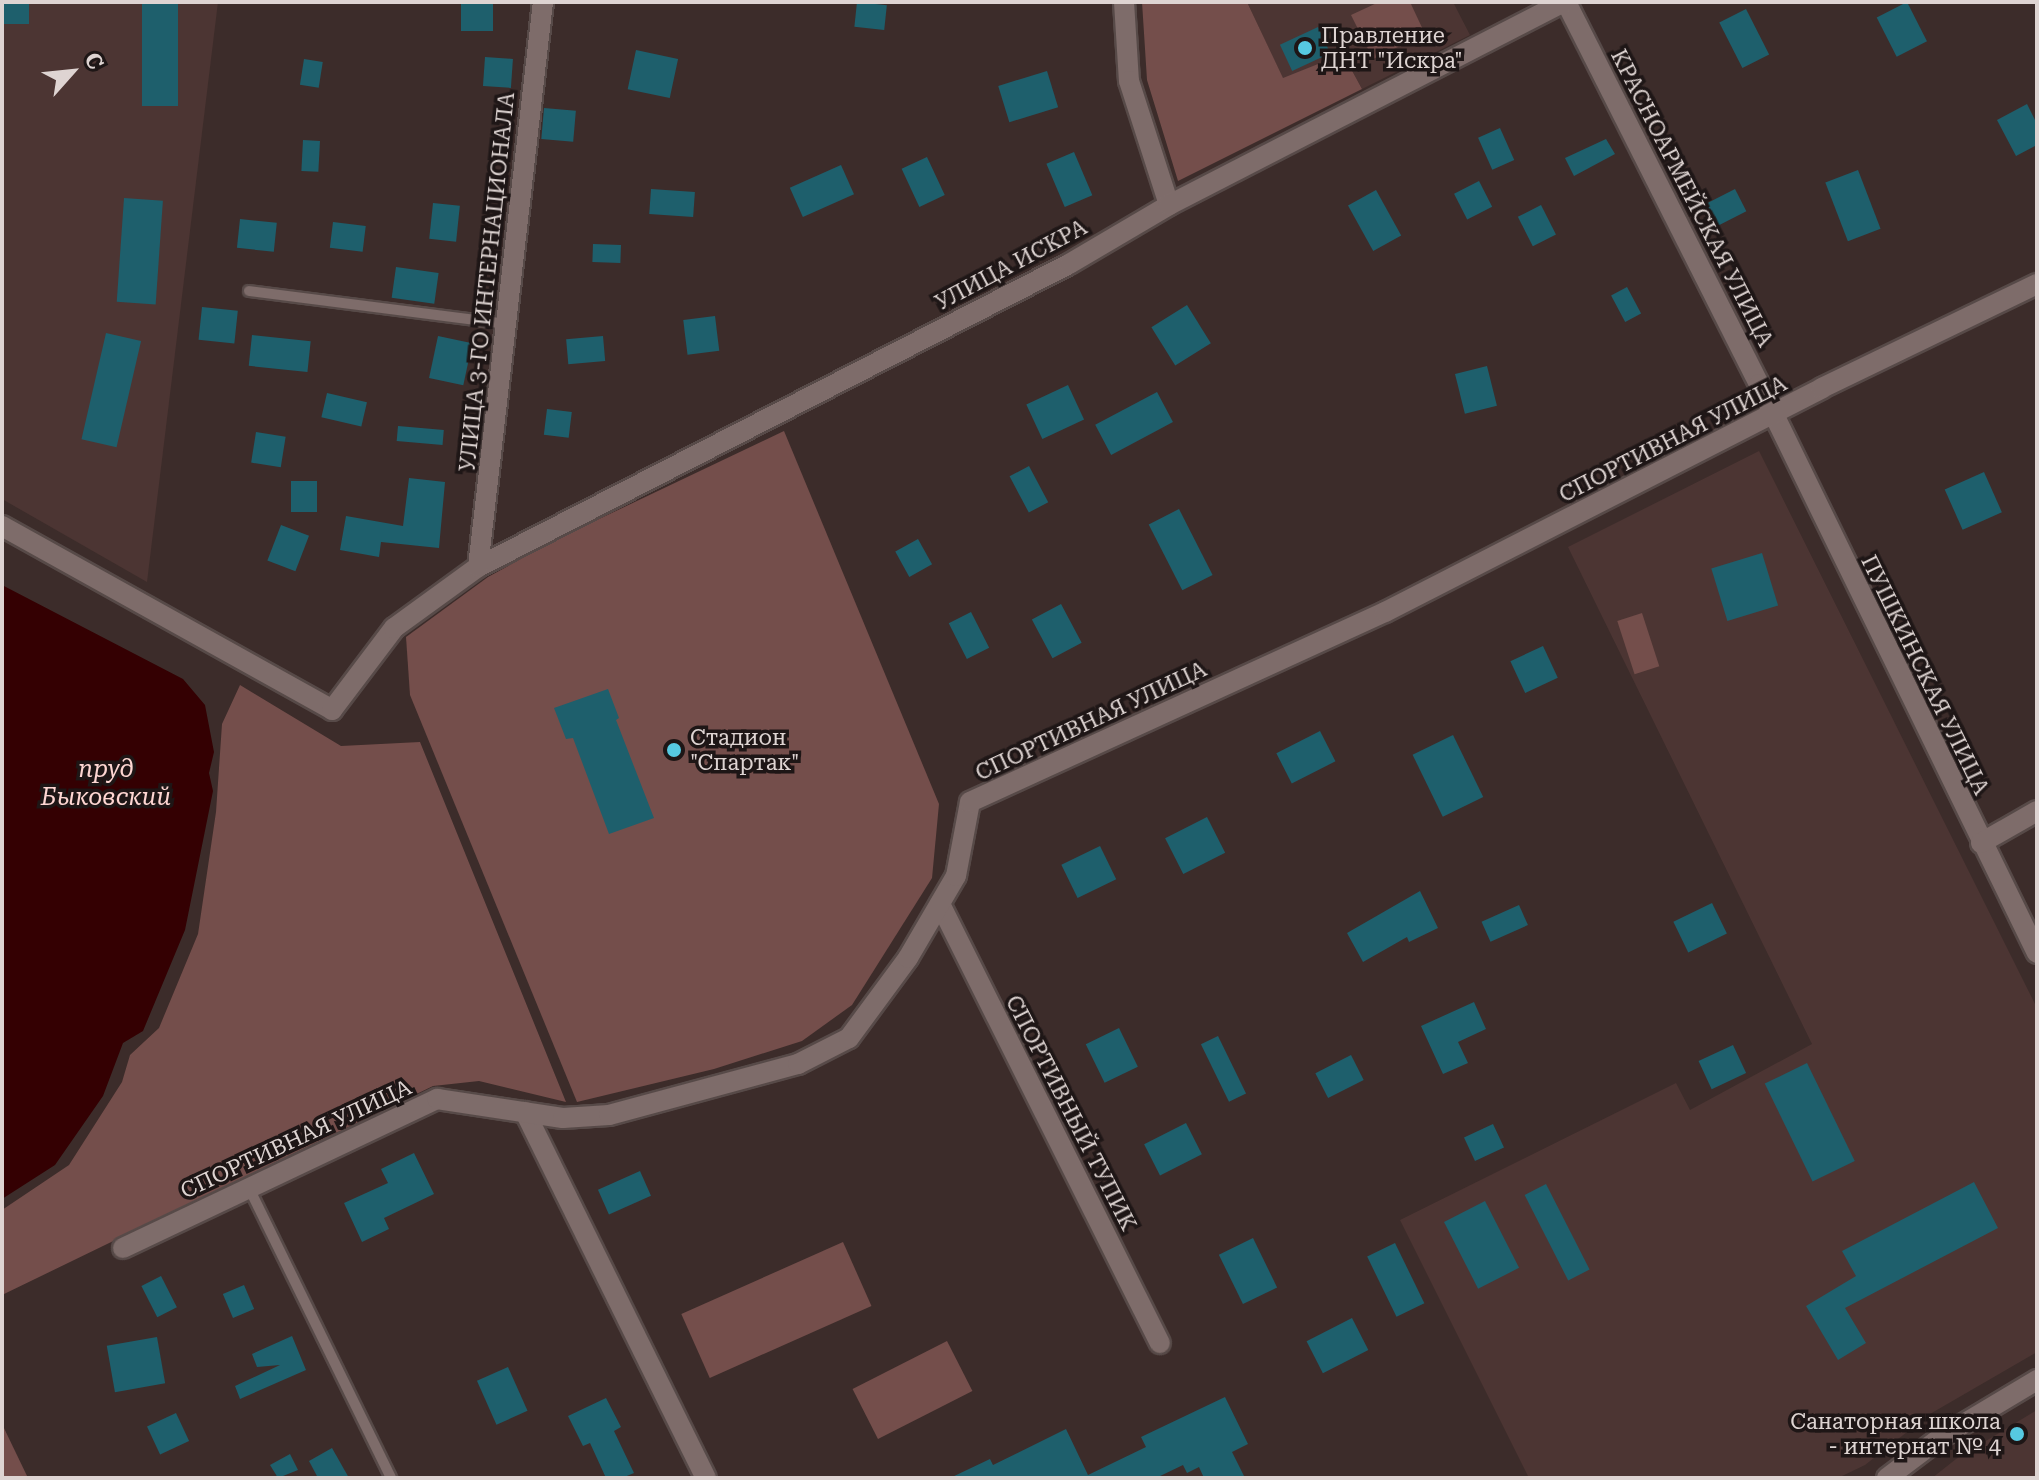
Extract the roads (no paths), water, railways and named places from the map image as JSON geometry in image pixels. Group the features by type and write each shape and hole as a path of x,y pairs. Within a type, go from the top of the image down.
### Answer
{"street":[{"name":"УЛИЦА 3-ГО ИНТЕРНАЦИОНАЛА","path":"478,567 543,2"},
{"path":"1124,2 1129,81 1169,205"},
{"name":"УЛИЦА ИСКРА","path":"2,526 332,710 394,628 478,567 1069,264 1169,205 1565,2"},
{"name":"КРАСНОАРМЕЙСКАЯ УЛИЦА","path":"1565,2 1759,384 1772,416"},
{"name":"СПОРТИВНАЯ УЛИЦА","path":"123,1248 437,1099 563,1118 609,1115 798,1064 849,1038 908,958 956,876 970,802 1385,612 1822,388 2037,284"},
{"name":"ПУШКИНСКАЯ УЛИЦА","path":"1772,416 2037,953"},
{"path":"1981,843 2037,811"},
{"name":"СПОРТИВНЫЙ ТУПИК","path":"940,904 1160,1343"},
{"path":"525,1112 706,1478"},
{"path":"1887,1478 1940,1438 2037,1380"}],"lane":[{"path":"249,291 506,324"},
{"path":"249,1188 391,1478"}],"water":[{"name":"пруд Быковский","path":"2,585 183,679 205,705 214,752 209,773 213,791 185,930 143,1031 123,1043 103,1096 55,1165 2,1199"}],"place":[{"name":"Правление ДНТ \"Искра\"","path":"1305,48"},
{"name":"Стадион \"Спартак\"","path":"674,750"},
{"name":"Санаторная школа - интернат № 4","path":"2017,1434"}]}
